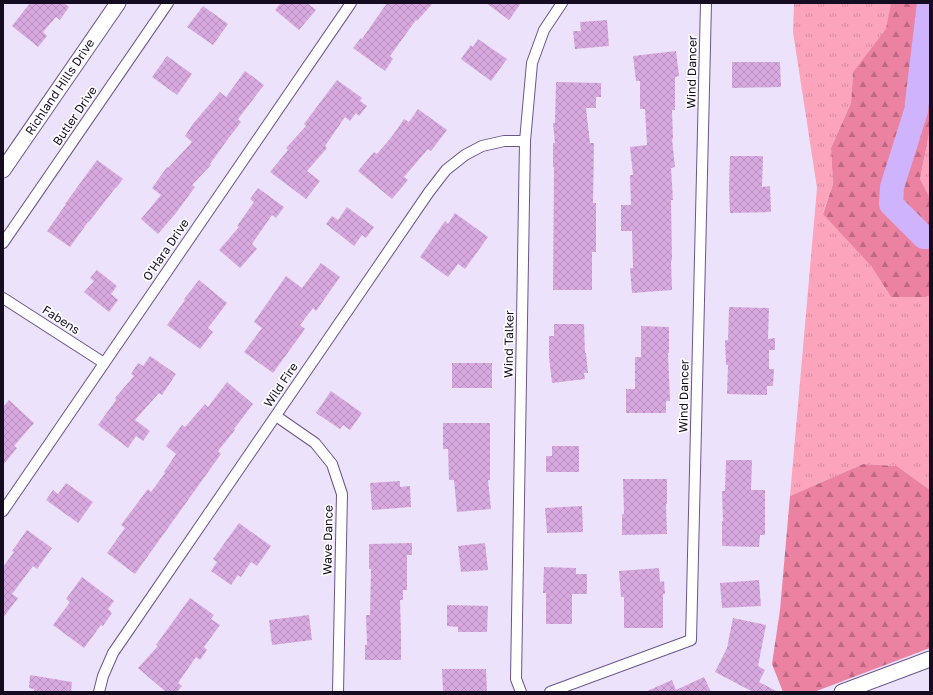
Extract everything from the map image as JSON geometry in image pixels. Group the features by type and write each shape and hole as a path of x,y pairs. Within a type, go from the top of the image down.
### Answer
{"street":[{"name":"Richland Hills Drive","path":"3,170 118,3"},
{"name":"Butler Drive","path":"3,244 168,3"},
{"name":"O'Hara Drive","path":"3,512 351,3"},
{"name":"Wind Talker","path":"521,692 516,679 525,141 532,63 544,30 562,3"},
{"name":"Wind Dancer","path":"550,692 691,640 706,3"},
{"name":"Wild Fire","path":"99,692 103,676 114,652 429,192 446,170 465,155 482,146 504,141 525,141"},
{"name":"Fabens","path":"3,298 104,363"},
{"name":"Wave Dance","path":"276,416 315,443 332,464 342,494 338,692"},
{"path":"842,692 930,659"}],"green space":[{"path":"794,3 891,3 887,29 853,72 851,103 831,148 833,184 823,213 871,266 891,297 926,297 930,295 930,490 897,466 863,464 790,496 817,188 793,32"},
{"path":"891,3 930,3 930,129 920,179 930,198 930,295 926,297 891,297 871,266 823,214 833,184 831,148 851,103 853,72 886,29"},
{"path":"930,129 930,198 920,179"},
{"path":"863,464 897,466 930,490 930,648 814,692 783,692 772,664 780,610 790,496"}],"building":[{"path":"30,3 64,3 69,7 60,20 56,17 43,32 47,36 38,47 12,26"},
{"path":"281,3 307,3 316,10 299,30 275,10"},
{"path":"387,3 433,3 417,21 416,20 390,56 393,59 385,71 353,48 361,38 362,39"},
{"path":"486,3 521,3 509,20"},
{"path":"203,6 228,24 213,45 187,27"},
{"path":"607,20 609,46 575,49 573,31 581,31 580,22"},
{"path":"478,39 507,59 491,81 461,59 471,45 473,47"},
{"path":"676,51 679,76 675,77 675,110 672,110 672,139 675,167 671,168 673,200 671,200 672,290 632,293 630,268 633,268 632,231 621,231 621,205 631,205 630,175 633,175 630,147 647,145 645,109 640,109 640,81 636,81 633,56"},
{"path":"167,56 192,74 177,95 152,77"},
{"path":"732,62 780,62 781,87 732,88"},
{"path":"245,71 264,85 238,119 241,122 210,164 211,165 192,185 195,187 158,234 141,219 161,195 152,188 167,167 168,168 192,142 185,136 192,125 220,92 226,97"},
{"path":"337,80 362,98 360,101 367,106 359,116 356,113 350,121 345,117 325,146 327,148 307,171 320,181 306,199 270,172 288,150 286,148 306,126 304,124"},
{"path":"556,82 601,83 601,97 596,97 596,108 586,108 590,143 594,143 593,203 596,203 596,252 592,252 592,290 553,290 553,143 555,143 553,123 555,123"},
{"path":"418,109 447,130 431,151 428,149 404,177 408,180 392,199 358,171 374,152 377,154 404,119 409,122"},
{"path":"730,156 763,156 762,187 770,186 771,212 730,213"},
{"path":"97,160 123,179 70,247 47,231"},
{"path":"258,188 284,207 276,218 272,215 252,244 257,249 240,268 219,250 239,227 237,226 254,202 250,199"},
{"path":"347,207 374,227 366,238 362,235 354,246 326,224 332,216 338,220"},
{"path":"455,213 488,237 465,269 458,264 448,277 420,257 445,221 448,224"},
{"path":"321,263 340,277 316,311 313,308 300,325 305,329 273,373 244,352 262,328 254,322 286,276 302,288"},
{"path":"97,270 117,286 111,294 118,300 109,312 84,292 94,281 90,278"},
{"path":"199,280 227,303 208,328 213,332 200,349 167,325 185,300 184,299"},
{"path":"729,307 769,308 768,339 775,338 775,350 769,350 769,369 774,369 773,386 767,386 767,395 727,394 728,365 726,365 725,340 728,340"},
{"path":"554,324 584,324 585,353 588,373 584,373 585,379 552,383 549,357 549,336 554,336"},
{"path":"641,326 669,327 668,353 670,401 666,401 666,413 626,413 626,389 635,389 635,357 641,357"},
{"path":"150,356 176,374 162,395 159,393 135,420 150,431 143,441 136,436 128,448 98,425 116,400 115,398 134,376 131,374 138,363 143,366"},
{"path":"452,363 492,363 492,388 452,388"},
{"path":"227,382 253,404 218,451 221,454 135,574 107,553 125,528 121,525 148,489 151,492 165,473 164,472 176,454 166,446 182,425 185,427 205,404 208,407"},
{"path":"331,391 362,413 350,430 343,425 340,429 316,413"},
{"path":"9,400 34,423 14,446 17,448 3,465 3,407"},
{"path":"443,423 490,423 490,480 488,480 491,509 457,512 454,480 449,480 448,449 443,449"},
{"path":"552,446 579,446 579,472 546,472 546,456 552,456"},
{"path":"726,460 752,460 751,490 765,490 765,535 760,535 759,547 722,546 722,491 725,491"},
{"path":"623,479 667,479 667,534 622,535 622,514 624,514"},
{"path":"400,481 400,487 410,486 411,507 372,510 370,483"},
{"path":"66,483 93,502 78,523 46,500 53,490 58,494"},
{"path":"582,506 583,532 547,533 545,508"},
{"path":"239,523 271,546 257,566 251,562 241,577 238,575 231,585 211,571 217,562 213,559"},
{"path":"27,530 52,548 37,569 33,566 12,594 18,598 3,618 3,567"},
{"path":"412,543 412,555 407,555 407,590 403,590 403,600 400,600 401,660 365,660 365,645 367,645 366,615 370,615 371,569 369,569 369,544"},
{"path":"485,543 488,570 461,572 458,546"},
{"path":"544,567 576,568 576,574 587,574 587,594 572,594 572,624 546,624 546,593 543,593"},
{"path":"659,568 660,582 664,581 665,594 663,594 663,628 624,628 624,597 621,597 619,571"},
{"path":"82,577 114,601 108,609 112,613 84,648 53,625 70,602 66,599"},
{"path":"759,580 761,606 722,608 720,583"},
{"path":"190,598 214,615 211,619 220,625 204,647 207,650 200,660 196,657 178,683 182,686 177,692 166,692 138,668 158,646 156,645"},
{"path":"447,605 488,606 487,632 458,632 458,627 447,626"},
{"path":"309,615 312,640 272,645 269,620"},
{"path":"733,618 766,625 758,666 765,670 759,682 778,692 753,692 715,672 727,648"},
{"path":"442,669 486,669 487,692 443,692"},
{"path":"30,675 72,682 71,692 34,692 34,689 29,688"},
{"path":"704,677 711,692 645,692 672,680 676,690"}],"waterway":[{"path":"929,3 916,111 892,187 891,204 924,237 930,237"}]}
